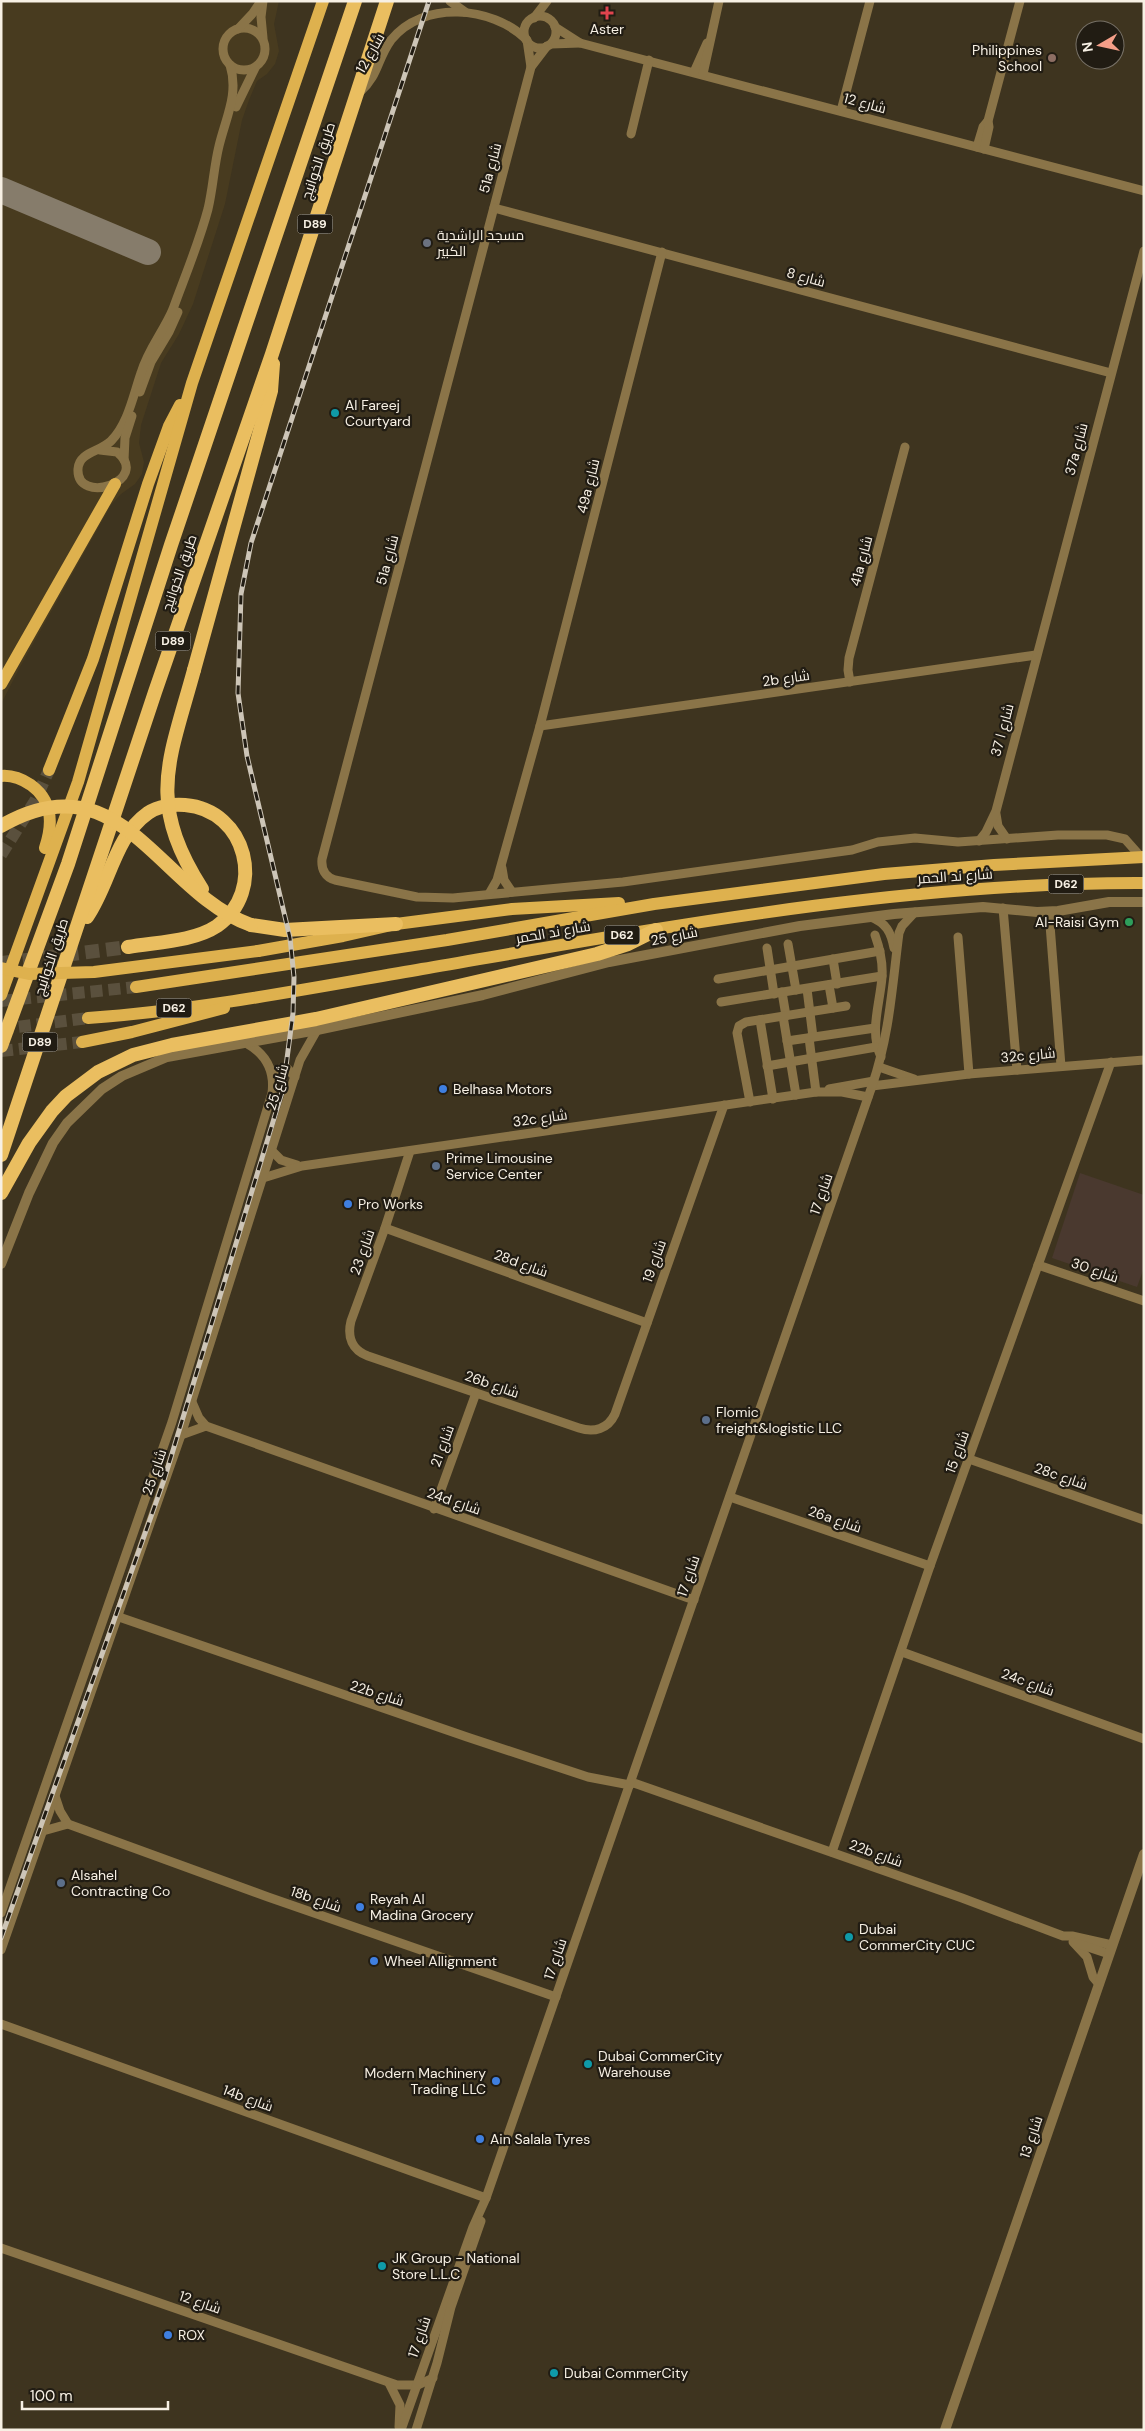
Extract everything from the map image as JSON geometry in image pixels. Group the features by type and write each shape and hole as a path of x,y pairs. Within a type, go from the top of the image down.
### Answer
{"highway":[{"name":"طريق الخوانيج","path":"1,1046 68,864 184,508 355,1"},
{"name":"طريق الخوانيج","path":"1,1155 78,929 155,692 272,354 387,1"},
{"path":"209,900 184,861 171,827 166,790 167,772 271,391 274,378 272,354"},
{"path":"78,929 101,894 125,838 139,821 150,812 171,806 193,806 220,817 240,842 244,858 243,889 237,904 228,917 215,927 201,933 128,947"},
{"path":"1,826 30,813 52,808 76,808 98,813 119,823 138,837 228,915 251,924 292,930 396,924"},
{"path":"1,1193 29,1143 52,1110 89,1078 133,1055 172,1045 316,1019 544,967 613,950 656,930"}],"main road":[{"path":"1,995 78,782 192,383 323,1"},
{"path":"49,770 93,660 164,440 177,410 192,383"},
{"path":"1,684 115,484"},
{"path":"1,776 16,778 26,782 43,796 48,805 50,827 38,869 40,884"},
{"name":"شارع ند الحمر","path":"136,987 447,940 654,904 884,874 994,865 1143,857"},
{"name":"شارع ند الحمر","path":"88,1018 260,997 656,930 772,912 919,893 1023,886 1144,883"},
{"path":"1,968 29,974 94,972 258,951 343,936 396,924 512,909 620,903 654,904"},
{"path":"82,1042 180,1020 260,997"}],"street":[{"path":"100,450 115,437 124,422 143,364 169,318 202,230 212,189 219,147 234,94 230,65 223,54 224,44 228,35 253,14 262,1"},
{"path":"124,460 113,450 100,450 91,453 82,458 78,467 80,476 87,484 96,488 115,484 124,474 125,438 148,368 170,332 182,302 212,211 229,128 241,93 266,52 260,17 262,1"},
{"name":"شارع 12","path":"450,1 465,12"},
{"path":"548,1 554,24 555,38 549,45 536,47 527,40 526,26 548,1"},
{"path":"698,73 719,1"},
{"path":"841,111 870,1"},
{"path":"981,148 983,127 988,121 1020,1"},
{"name":"شارع 12","path":"358,94 374,77 386,50 403,28 432,14 465,12 506,24 527,40"},
{"path":"533,18 542,16 554,24"},
{"name":"شارع 12","path":"506,24 533,18"},
{"name":"شارع 12","path":"554,24 580,42 1144,191"},
{"path":"238,28 252,29 263,39"},
{"name":"51a شارع","path":"527,40 531,67 322,859 323,870 326,875 335,880 429,898 623,882 852,850 895,839 915,838 948,842 1058,835 1113,835 1130,843 1143,857"},
{"name":"شارع 12","path":"549,45 580,42"},
{"name":"51a شارع","path":"531,67 549,45"},
{"path":"631,134 649,60"},
{"path":"230,65 239,70 255,68"},
{"name":"شارع 8","path":"494,208 1111,373"},
{"name":"37a شارع","path":"1036,655 1144,251"},
{"name":"49a شارع","path":"489,894 495,885 540,726 662,252"},
{"name":"41a شارع","path":"850,682 849,658 905,447"},
{"name":"2b شارع","path":"540,726 1036,655"},
{"name":"شارع ا 37","path":"979,841 986,832 996,811 1036,655"},
{"path":"996,811 998,826 1007,839"},
{"path":"501,863 504,880 512,892"},
{"name":"شارع 25","path":"1,1950 119,1617 181,1435 300,1060 317,1030 490,994 618,960 800,926 915,912 982,907 1026,912 1049,912 1109,902 1144,902"},
{"path":"1003,908 1017,1070"},
{"name":"شارع 17","path":"416,2430 486,2198 873,1083 892,1008 899,933 902,926 915,912"},
{"path":"1049,912 1061,1066"},
{"name":"شارع 17","path":"871,917 882,921 889,930 896,958"},
{"path":"875,935 880,951 882,976 875,1028 876,1047 881,1057"},
{"path":"958,937 969,1074"},
{"path":"788,944 796,990"},
{"path":"767,948 770,970 784,1016 796,1095"},
{"path":"718,979 880,951"},
{"path":"832,1008 834,959"},
{"path":"721,1002 882,976"},
{"path":"807,989 812,1058 819,1092"},
{"path":"750,1102 738,1029 742,1023 846,1006"},
{"path":"760,1020 773,1099"},
{"path":"787,1041 875,1028"},
{"path":"1,1264 13,1232 53,1143 73,1117 102,1089 122,1076 167,1057 317,1030"},
{"name":"شارع 25","path":"1,1913 172,1422 250,1174 272,1093 273,1075 263,1056 246,1043"},
{"path":"767,1066 876,1047"},
{"name":"32c شارع","path":"819,1092 840,1086 1144,1060"},
{"name":"شارع 15","path":"832,1852 930,1566 1111,1062"},
{"name":"32c شارع","path":"878,1067 914,1079"},
{"path":"273,1075 281,1068 292,1072 295,1077"},
{"name":"32c شارع","path":"263,1178 302,1166 796,1095 842,1092 868,1097"},
{"name":"شارع 19","path":"608,1424 615,1414 724,1106"},
{"name":"شارع 23","path":"368,1356 355,1348 350,1340 349,1330 410,1150"},
{"path":"272,1151 281,1160 302,1166"},
{"name":"28d شارع","path":"385,1228 647,1323"},
{"name":"شارع 30","path":"1038,1265 1144,1301"},
{"name":"26b شارع","path":"368,1356 586,1430 600,1429 608,1424"},
{"name":"شارع 21","path":"434,1509 476,1393"},
{"path":"181,1435 206,1426 199,1418 192,1402"},
{"name":"24d شارع","path":"206,1426 434,1509 694,1600"},
{"name":"28c شارع","path":"969,1459 1144,1520"},
{"name":"26a شارع","path":"730,1497 930,1566"},
{"name":"22b شارع","path":"119,1617 588,1777 630,1783 832,1852 1062,1936 1072,1936 1111,1950"},
{"name":"24c شارع","path":"902,1652 1144,1739"},
{"path":"43,1831 68,1824 60,1811 55,1796"},
{"name":"18b شارع","path":"68,1824 268,1897 556,1997"},
{"name":"شارع 13","path":"945,2430 1144,1854"},
{"path":"1062,1936 1074,1942 1111,1950"},
{"path":"1074,1942 1087,1957 1093,1977 1099,1984"},
{"name":"14b شارع","path":"1,2024 486,2198"},
{"name":"شارع 17","path":"400,2430 473,2227 486,2198"},
{"name":"شارع 12","path":"1,2248 389,2383 407,2386 433,2378"},
{"path":"389,2383 398,2397 400,2405 400,2430"}],"shaded area":[{"path":"1,1 279,1 274,24 279,51 275,64 267,74 257,81 249,100 242,120 225,204 193,304 179,334 161,363 141,425 139,443 144,462 142,474 135,484 121,494 111,505 1,704"},
{"path":"1080,1173 1144,1195 1144,1268 1137,1287 1052,1258"}],"taxiway":[{"path":"1,190 148,252"}],"tunnel":[{"path":"1,855 35,801 49,770"},
{"path":"2,963 128,947"},
{"path":"1,1001 136,987"},
{"path":"1,1029 88,1018"},
{"path":"1,1051 82,1042"}],"railway":[{"path":"1,1938 164,1480 283,1089 293,1013 294,977 290,938 247,756 238,693 241,594 251,543 429,1"}],"place":[{"name":"Aster","path":"607,13"},
{"name":"Philippines School","path":"1052,58"},
{"name":"مسجد الراشدية الكبير","path":"427,243"},
{"name":"Al Fareej Courtyard","path":"335,413"},
{"name":"Al-Raisi Gym","path":"1129,922"},
{"name":"Belhasa Motors","path":"443,1089"},
{"name":"Prime Limousine Service Center","path":"436,1166"},
{"name":"Pro Works","path":"348,1204"},
{"name":"Flomic freight&logistic LLC","path":"706,1420"},
{"name":"Alsahel Contracting Co","path":"61,1883"},
{"name":"Reyah Al Madina Grocery","path":"360,1907"},
{"name":"Dubai CommerCity CUC","path":"849,1937"},
{"name":"Wheel Allignment","path":"374,1961"},
{"name":"Dubai CommerCity Warehouse","path":"588,2064"},
{"name":"Modern Machinery Trading LLC","path":"496,2081"},
{"name":"Ain Salala Tyres","path":"480,2139"},
{"name":"JK Group - National Store L.L.C","path":"382,2266"},
{"name":"ROX","path":"168,2335"},
{"name":"Dubai CommerCity","path":"554,2373"}]}
